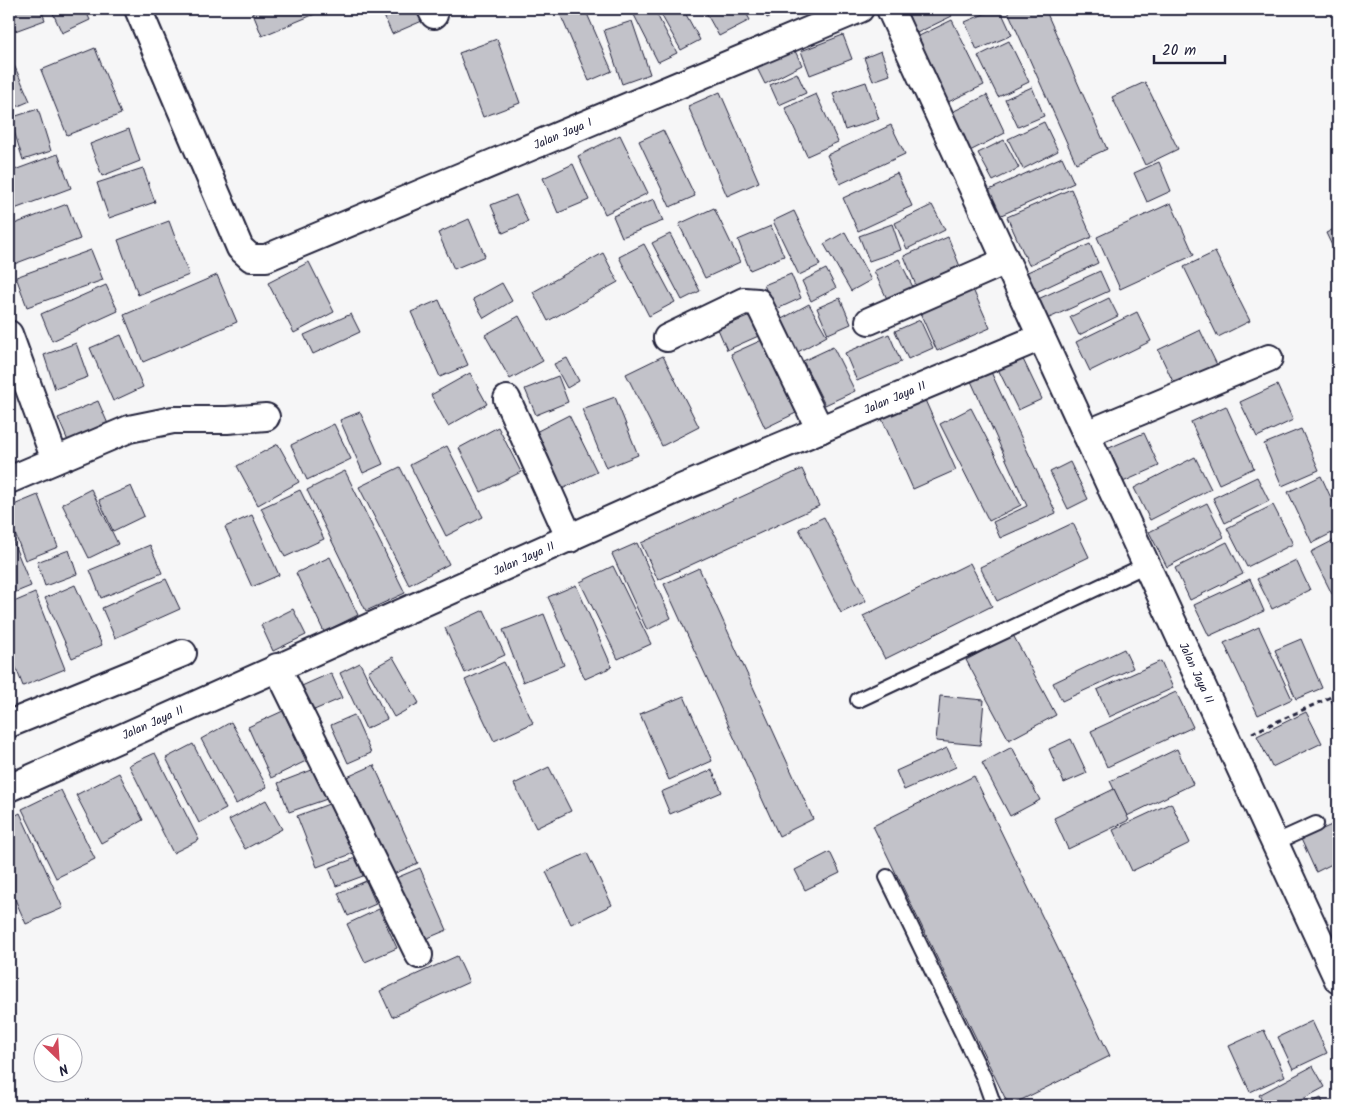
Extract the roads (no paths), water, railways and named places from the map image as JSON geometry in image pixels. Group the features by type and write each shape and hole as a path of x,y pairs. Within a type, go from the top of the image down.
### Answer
{"street":[{"name":"Jalan Jaya I","path":"138,9 240,248 251,258 266,258 860,9"},
{"name":"Jalan Jaya II","path":"890,9 1338,980"},
{"path":"869,321 1006,261"},
{"path":"667,338 744,301 758,302 820,430"},
{"path":"9,334 55,460"},
{"name":"Jalan Jaya II","path":"9,788 676,490 1041,337"},
{"path":"1086,434 1269,358"},
{"path":"507,399 570,539"},
{"path":"9,480 129,429 173,420 227,420 266,417"},
{"path":"9,724 183,653"},
{"path":"277,668 419,955"}],"lane":[{"path":"858,700 1146,565"},
{"path":"1274,843 1316,824"},
{"path":"888,877 984,1078 994,1106"}]}
